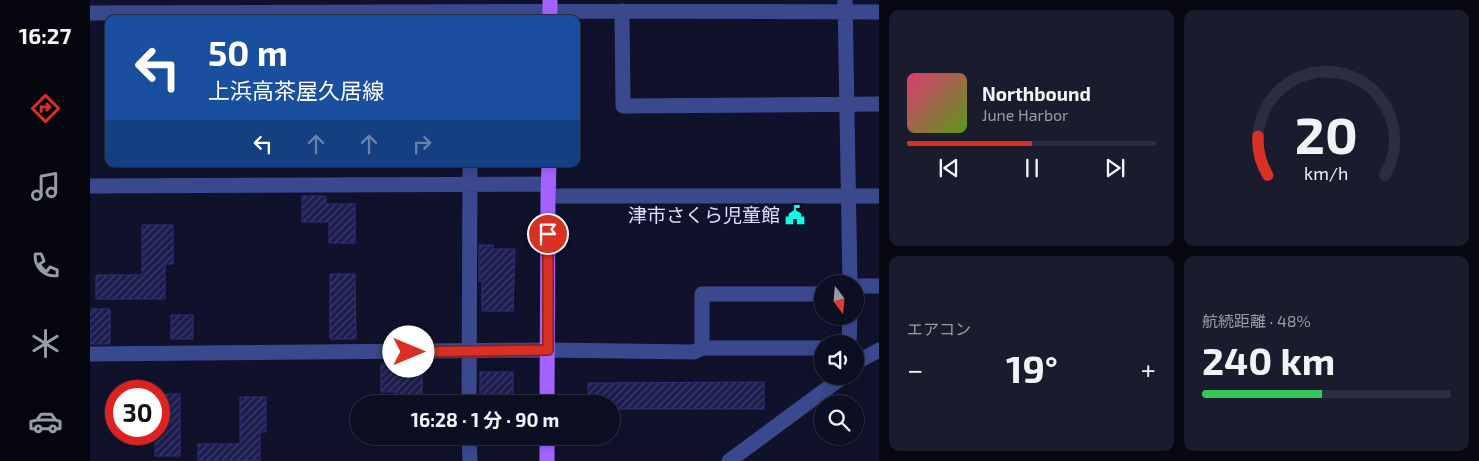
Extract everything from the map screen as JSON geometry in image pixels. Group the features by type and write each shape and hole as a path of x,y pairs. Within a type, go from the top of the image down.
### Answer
{"main road":[{"path":"547,395 549,167"},
{"path":"547,445 547,461"}],"street":[{"path":"845,6 850,275"},
{"path":"90,13 468,10 622,11 845,6 879,12"},
{"path":"622,11 624,106 879,104"},
{"path":"469,395 470,167"},
{"path":"90,186 470,184 548,190 879,196"},
{"path":"864,286 879,286"},
{"path":"702,348 702,294 814,294"},
{"path":"90,354 548,350 694,352 702,348 814,348"},
{"path":"864,357 879,350"},
{"path":"729,461 832,385"},
{"path":"469,445 470,461"}],"building":[{"path":"302,196 326,196 326,204 355,204 355,243 329,243 329,222 302,222"},
{"path":"142,225 173,225 173,264 165,264 165,299 96,299 96,275 142,275"},
{"path":"479,245 493,245 493,249 515,249 513,311 482,311 482,281 479,281"},
{"path":"330,274 355,274 356,339 330,339"},
{"path":"90,309 110,309 110,344 90,344"},
{"path":"171,315 193,315 193,339 171,339"},
{"path":"381,364 422,364 422,395 395,395 395,392 381,392"},
{"path":"480,372 513,372 513,395 480,395"},
{"path":"764,382 764,409 620,409 620,395 588,395 588,383"},
{"path":"170,394 180,394 180,456 155,456 155,445 170,445"},
{"path":"240,397 266,397 266,432 260,432 260,461 198,461 198,444 240,444"}],"place":[{"name":"津市さくら児童館","path":"795,215"}],"route":[{"path":"409,352 548,350 548,234"}]}
